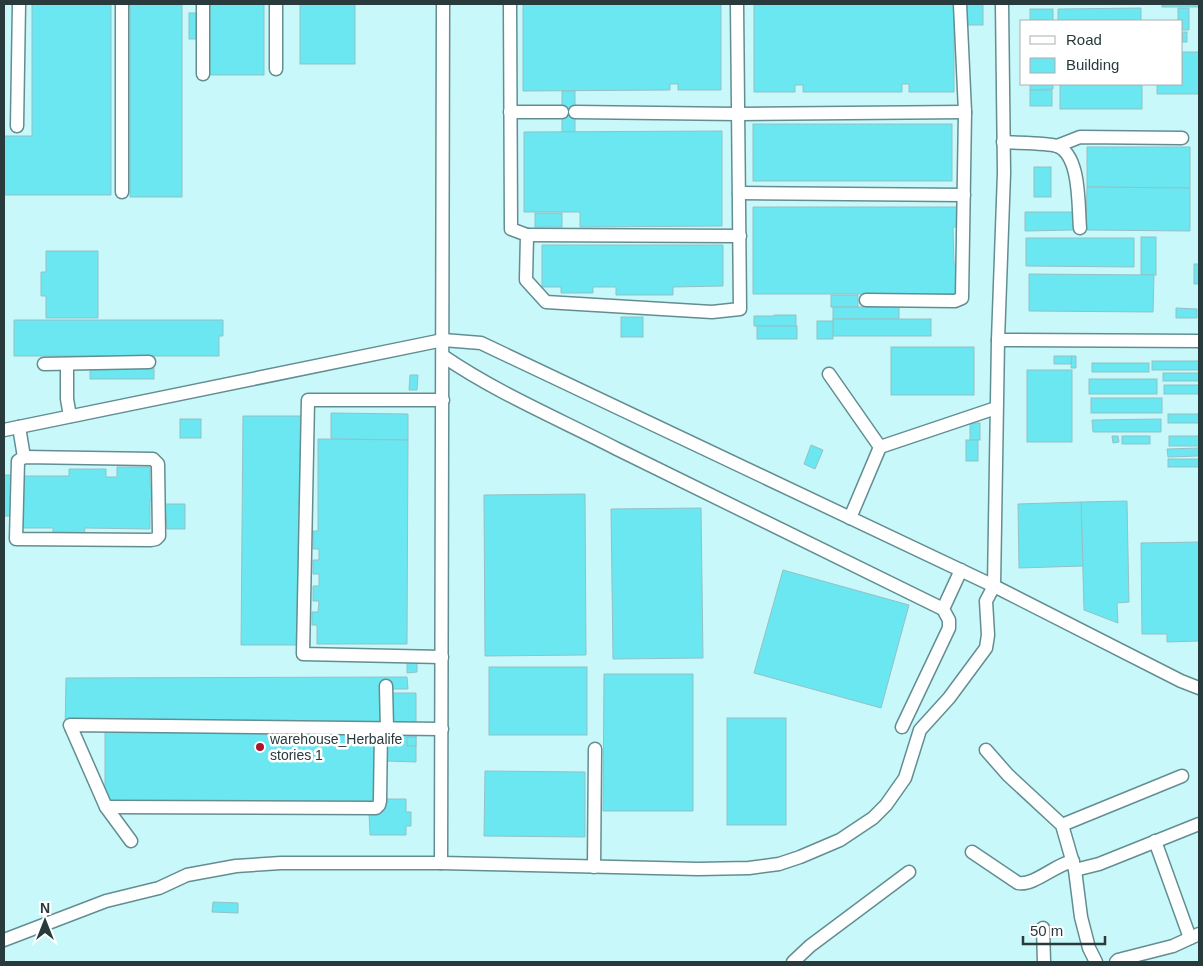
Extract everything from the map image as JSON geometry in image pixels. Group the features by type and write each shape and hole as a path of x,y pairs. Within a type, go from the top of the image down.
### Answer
{"street":[{"path":"17,126 19,4"},
{"path":"122,4 122,192"},
{"path":"203,4 203,74"},
{"path":"276,4 276,69"},
{"path":"441,863 443,4"},
{"path":"510,4 511,229 527,235 740,236"},
{"path":"527,235 526,280 546,302 712,312 740,309 737,4"},
{"path":"866,300 956,301 962,298 965,112 960,4"},
{"path":"4,940 106,901 159,888 187,875 236,866 281,863 441,863 698,869 749,868 779,864 828,846 854,832 886,806 905,778 920,730 949,698 986,648 988,630 986,601 994,586 996,408 1003,142 1002,4"},
{"path":"510,112 562,112"},
{"path":"575,112 738,114 965,112"},
{"path":"1003,142 1057,146 1080,137 1182,138"},
{"path":"1057,146 1069,154 1075,170 1080,228"},
{"path":"739,193 964,195"},
{"path":"4,430 443,340 481,343 961,570 1181,681 1199,688"},
{"path":"998,340 1199,341"},
{"path":"443,356 471,374 533,406 944,609 949,620 949,628 902,726"},
{"path":"44,364 150,362"},
{"path":"66,364 67,399 70,416"},
{"path":"829,374 880,447"},
{"path":"442,657 303,654 308,400 443,400"},
{"path":"850,518 880,447 996,408"},
{"path":"19,427 24,457"},
{"path":"24,457 153,459 158,464 159,536 151,540 16,539 18,461 24,457"},
{"path":"944,609 961,570"},
{"path":"106,807 376,808 380,802 386,686"},
{"path":"130,841 106,807 70,725 442,730"},
{"path":"594,866 595,749"},
{"path":"986,750 1008,775 1062,825 1074,865 1081,917 1089,948 1096,962"},
{"path":"1062,825 1182,776"},
{"path":"972,852 1018,883 1024,884 1062,864 1099,864 1199,824"},
{"path":"1116,962 1173,946 1195,936 1155,841"},
{"path":"793,962 810,946 909,872"},
{"path":"1043,928 1044,962"}],"building":[{"path":"32,4 111,4 111,195 4,195 4,136 32,136"},
{"path":"130,4 182,4 182,197 130,197"},
{"path":"206,4 264,4 264,75 206,75"},
{"path":"300,4 355,4 355,64 300,64"},
{"path":"523,4 721,4 721,90 678,90 678,84 670,84 670,90 523,91"},
{"path":"754,4 954,4 954,92 909,92 909,84 902,84 902,92 803,92 803,85 795,85 795,92 754,92"},
{"path":"965,4 983,4 983,25 965,25"},
{"path":"1162,4 1199,4 1199,7 1162,7"},
{"path":"1141,8 1141,20 1058,20 1058,9"},
{"path":"1178,8 1189,8 1189,30 1183,30 1183,20 1178,20"},
{"path":"1030,9 1053,9 1053,20 1030,20"},
{"path":"189,13 200,13 200,39 189,39"},
{"path":"1183,32 1187,32 1187,42 1183,42"},
{"path":"1183,52 1199,52 1199,94 1157,94 1157,85 1183,85"},
{"path":"1030,85 1053,85 1053,89 1030,90"},
{"path":"1060,85 1142,85 1142,109 1060,109"},
{"path":"1030,90 1052,90 1052,106 1030,106"},
{"path":"562,91 575,91 575,132 562,132"},
{"path":"753,124 952,124 952,181 753,181"},
{"path":"722,131 722,226 580,227 580,212 524,212 524,132"},
{"path":"1087,147 1190,147 1190,188 1087,187"},
{"path":"1034,167 1051,167 1051,197 1034,197"},
{"path":"1087,187 1190,188 1190,231 1086,230"},
{"path":"753,207 959,207 959,227 953,227 954,264 959,264 959,294 753,294"},
{"path":"1025,212 1074,212 1074,230 1025,231"},
{"path":"535,213 562,213 562,227 535,227"},
{"path":"1141,237 1156,237 1156,275 1141,275"},
{"path":"1026,238 1134,238 1134,267 1026,266"},
{"path":"542,245 723,245 723,286 673,287 673,295 616,295 616,287 593,287 593,293 561,293 561,287 542,287"},
{"path":"46,251 98,251 98,318 46,318 46,296 41,296 41,272 46,272"},
{"path":"1194,264 1199,264 1199,284 1194,284"},
{"path":"1029,274 1154,275 1153,312 1029,311"},
{"path":"831,295 858,295 858,307 831,307"},
{"path":"833,307 899,307 899,319 833,319"},
{"path":"1176,308 1197,309 1197,318 1176,318"},
{"path":"796,315 796,326 754,326 754,316"},
{"path":"621,317 643,317 643,337 621,337"},
{"path":"833,319 931,319 931,336 833,336"},
{"path":"14,320 223,320 223,336 219,336 219,356 14,356"},
{"path":"817,321 833,321 833,339 817,339"},
{"path":"757,326 797,326 797,339 757,339"},
{"path":"891,347 974,347 974,395 891,395"},
{"path":"1054,356 1072,356 1071,364 1054,364"},
{"path":"1072,356 1076,356 1076,368 1071,368"},
{"path":"1152,361 1199,361 1199,370 1152,370"},
{"path":"1092,363 1149,363 1149,372 1092,372"},
{"path":"90,368 154,368 154,379 90,379"},
{"path":"1027,370 1072,370 1072,442 1027,442"},
{"path":"1163,373 1199,373 1199,381 1163,381"},
{"path":"410,375 418,375 417,390 409,390"},
{"path":"1089,379 1157,379 1157,394 1089,394"},
{"path":"1164,385 1199,385 1199,394 1164,394"},
{"path":"1091,398 1162,398 1162,413 1091,413"},
{"path":"331,413 408,414 408,440 331,439"},
{"path":"1168,414 1199,414 1199,423 1168,423"},
{"path":"243,416 302,416 300,645 241,645"},
{"path":"180,419 201,419 201,438 180,438"},
{"path":"1161,419 1161,432 1093,432 1092,420"},
{"path":"970,423 980,423 980,440 970,440"},
{"path":"1112,436 1118,436 1119,442 1113,443"},
{"path":"1122,436 1150,436 1150,444 1122,444"},
{"path":"1169,436 1199,436 1199,446 1169,446"},
{"path":"318,439 408,440 407,644 317,644 317,625 312,625 312,612 318,612 319,601 313,601 313,586 319,586 319,574 313,574 313,560 319,560 319,549 313,549 313,531 318,531"},
{"path":"966,440 978,440 978,461 966,461"},
{"path":"811,445 823,450 815,469 804,464"},
{"path":"1199,448 1199,456 1168,457 1167,449"},
{"path":"1168,459 1199,459 1199,467 1168,467"},
{"path":"117,467 150,467 150,485 158,485 157,500 150,500 150,529 85,528 84,536 53,535 53,528 23,528 23,476 69,476 69,469 106,469 106,477 117,477"},
{"path":"4,475 12,475 12,516 4,516"},
{"path":"585,494 586,655 485,656 484,495"},
{"path":"1127,501 1129,602 1117,603 1118,623 1084,610 1081,502"},
{"path":"1081,502 1083,566 1019,568 1018,504"},
{"path":"165,504 185,504 185,529 167,529"},
{"path":"701,508 703,658 613,659 611,509"},
{"path":"1199,542 1199,641 1167,642 1167,634 1142,634 1141,543"},
{"path":"783,570 909,605 881,708 754,673"},
{"path":"407,662 417,662 417,672 407,673"},
{"path":"489,667 587,667 587,735 489,735"},
{"path":"604,674 693,674 693,811 603,811"},
{"name":"warehouse_Herbalife stories 1","path":"407,677 408,689 386,689 386,693 416,693 416,762 386,761 386,811 105,812 105,731 65,732 66,678"},
{"path":"727,718 786,718 786,825 727,825"},
{"path":"407,737 416,737 416,746 407,746"},
{"path":"485,771 585,772 585,837 484,836"},
{"path":"383,799 406,799 406,812 411,812 411,826 406,826 406,835 370,835 369,812 383,812"},
{"path":"213,902 238,903 238,913 212,912"}],"place":[{"name":"warehouse_Herbalife stories 1","path":"260,747"}]}
